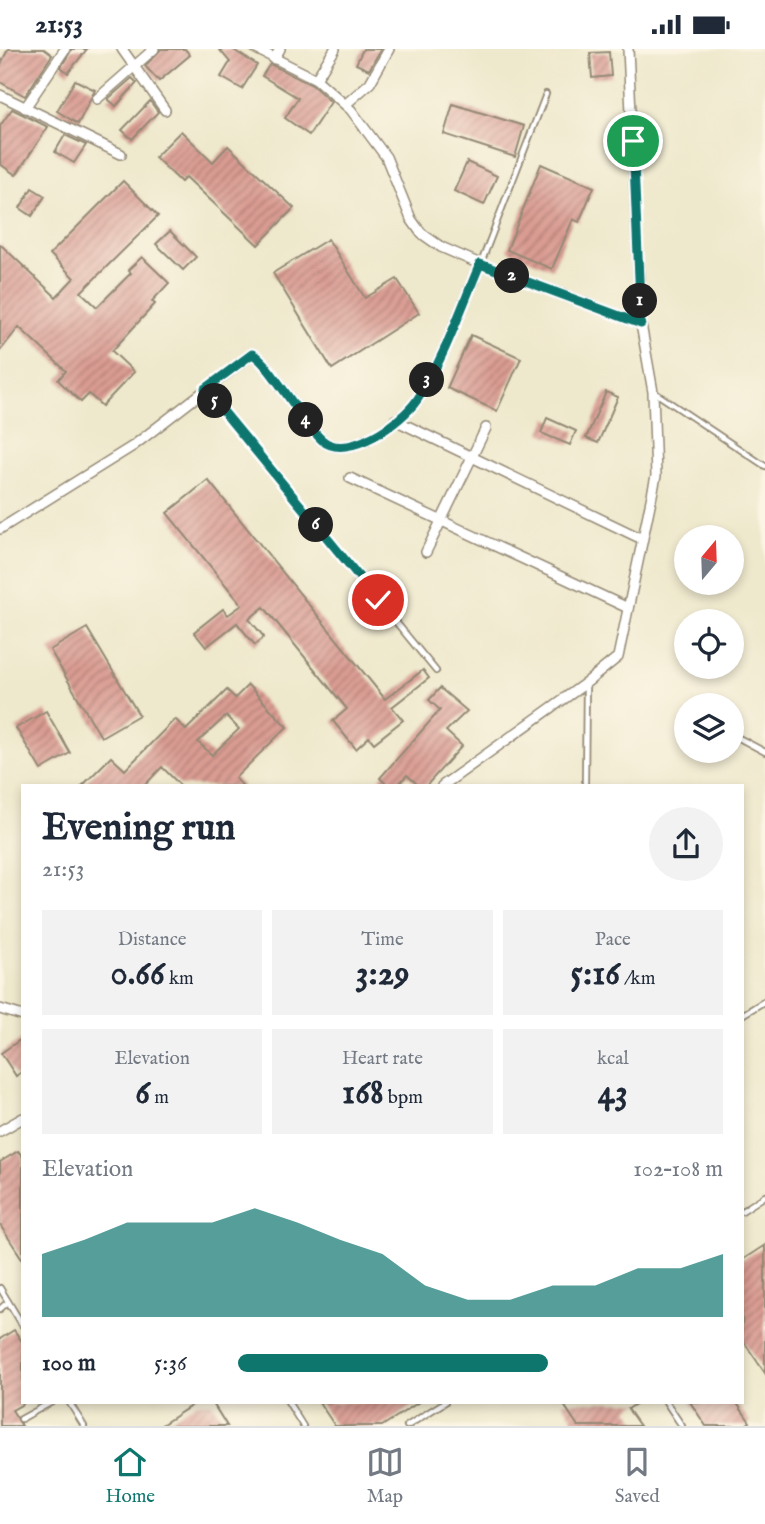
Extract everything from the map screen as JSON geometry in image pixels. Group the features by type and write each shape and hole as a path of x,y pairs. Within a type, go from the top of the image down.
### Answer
{"street":[{"path":"25,108 65,49"},
{"path":"122,49 165,110"},
{"path":"97,99 154,49"},
{"path":"256,49 316,79 346,104 386,157 411,219 421,233 441,247 480,264 641,324"},
{"path":"274,59 280,49"},
{"path":"316,79 335,49"},
{"path":"346,104 370,83 390,49"},
{"path":"445,784 618,657 656,476 653,392 641,324 628,49"},
{"path":"0,95 121,154"},
{"path":"0,530 133,446 252,354 260,357 283,392 323,441 338,447 350,447 369,440 416,401 480,264"},
{"path":"395,420 642,539"},
{"path":"426,552 486,428"},
{"path":"351,478 628,608"},
{"path":"0,1009 21,1015"},
{"path":"0,1131 21,1119"}],"lane":[{"path":"480,264 546,94"},
{"path":"205,389 436,671"},
{"path":"653,392 765,466"},
{"path":"585,784 586,683"},
{"path":"744,741 765,752"},
{"path":"744,1015 765,1000"},
{"path":"744,1210 765,1196"},
{"path":"0,1288 21,1323"},
{"path":"0,1309 8,1302"},
{"path":"21,1419 48,1404"},
{"path":"70,1404 83,1426"},
{"path":"289,1404 303,1426"},
{"path":"407,1426 442,1404"},
{"path":"667,1404 682,1426"}],"building":[{"path":"8,49 44,49 52,55 25,96 0,82 0,66"},
{"path":"72,49 87,49 68,73 61,67"},
{"path":"161,49 185,49 190,55 159,81 145,66"},
{"path":"219,49 232,49 257,65 242,89 221,77 230,62"},
{"path":"363,49 381,49 369,70 356,64"},
{"path":"609,52 611,76 592,78 590,53"},
{"path":"270,64 312,85 331,102 309,135 285,118 298,98 262,76"},
{"path":"132,78 137,83 116,106 108,99"},
{"path":"75,80 95,90 78,124 57,111"},
{"path":"150,101 158,112 132,139 122,130"},
{"path":"453,104 524,126 515,157 444,134"},
{"path":"12,109 48,127 16,175 0,164 0,126"},
{"path":"181,131 213,162 228,146 294,208 258,245 186,177 181,182 155,157"},
{"path":"65,135 86,145 74,163 55,152"},
{"path":"467,162 497,176 484,205 454,191"},
{"path":"541,164 594,187 579,222 573,219 552,269 507,250"},
{"path":"123,181 158,216 81,292 97,307 131,273 128,270 142,257 169,283 152,301 155,304 112,351 134,372 102,406 89,394 81,402 58,380 66,371 19,327 0,351 0,244 56,297 74,278 50,254"},
{"path":"32,188 45,196 32,216 20,208"},
{"path":"170,231 196,257 183,270 156,244"},
{"path":"328,239 365,298 397,279 419,313 332,369 273,273"},
{"path":"471,335 521,358 497,411 447,388"},
{"path":"606,392 618,397 598,443 586,438"},
{"path":"547,418 576,431 570,445 541,433"},
{"path":"208,480 385,699 423,670 429,678 392,707 403,720 374,743 369,737 356,749 333,721 347,709 264,607 249,619 264,637 255,645 237,623 206,647 194,632 223,609 228,615 242,605 167,513"},
{"path":"87,628 139,715 101,737 50,650"},
{"path":"248,685 287,727 235,778 241,784 179,784 162,767 146,784 84,784 111,757 125,770 175,719 186,730 227,690 235,698","holes":["226,716 239,729 212,755 198,742"]},
{"path":"440,688 467,711 446,731 462,746 428,784 417,784 407,775 399,784 386,784 380,778 440,710 429,700"},
{"path":"46,711 70,753 41,770 16,728"},
{"path":"21,1039 21,1072 16,1076 1,1053"},
{"path":"18,1151 21,1155 21,1257 0,1225 0,1162"},
{"path":"765,1245 765,1373 744,1342 744,1259"},
{"path":"14,1330 21,1340 23,1404 12,1410 22,1426 0,1426 0,1339"},
{"path":"194,1404 213,1404 227,1426 160,1426"},
{"path":"320,1404 416,1404 382,1426 335,1426"},
{"path":"563,1404 636,1404 628,1409 640,1426 578,1426"},
{"path":"691,1404 737,1404 750,1422 744,1426 706,1426"}],"route":[{"path":"378,600 205,389 252,354 260,357 283,392 323,441 338,447 350,447 369,440 416,401 480,264 641,324 633,141"}]}
